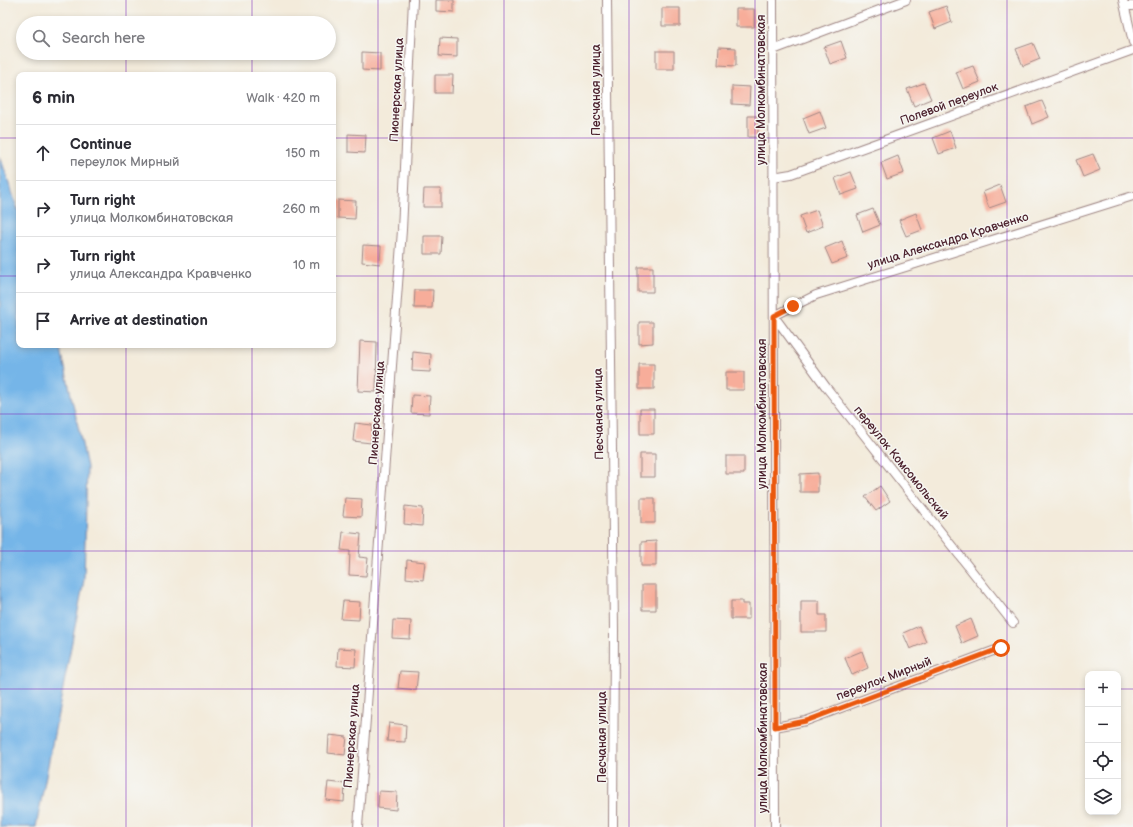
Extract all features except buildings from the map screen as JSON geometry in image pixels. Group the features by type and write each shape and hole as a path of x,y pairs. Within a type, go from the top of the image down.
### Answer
{"street":[{"name":"Пионерская улица","path":"358,827 402,230 413,0"},
{"name":"Песчаная улица","path":"607,0 614,630 613,827"},
{"name":"улица Молкомбинатовская","path":"773,0 775,827"},
{"path":"773,50 906,0"},
{"path":"1127,4 1133,42"},
{"name":"Полевой переулок","path":"773,177 791,174 1133,50"},
{"name":"улица Александра Кравченко","path":"774,316 816,295 1133,196"},
{"name":"переулок Комсомольский","path":"774,316 826,387 1013,623"},
{"name":"переулок Мирный","path":"775,727 806,721 1001,648"}],"water":[{"path":"0,156 16,204 16,348 61,348 87,467 84,580 36,827 0,827"}],"route":[{"path":"793,306 774,316 775,727 806,721 1001,648"}]}
